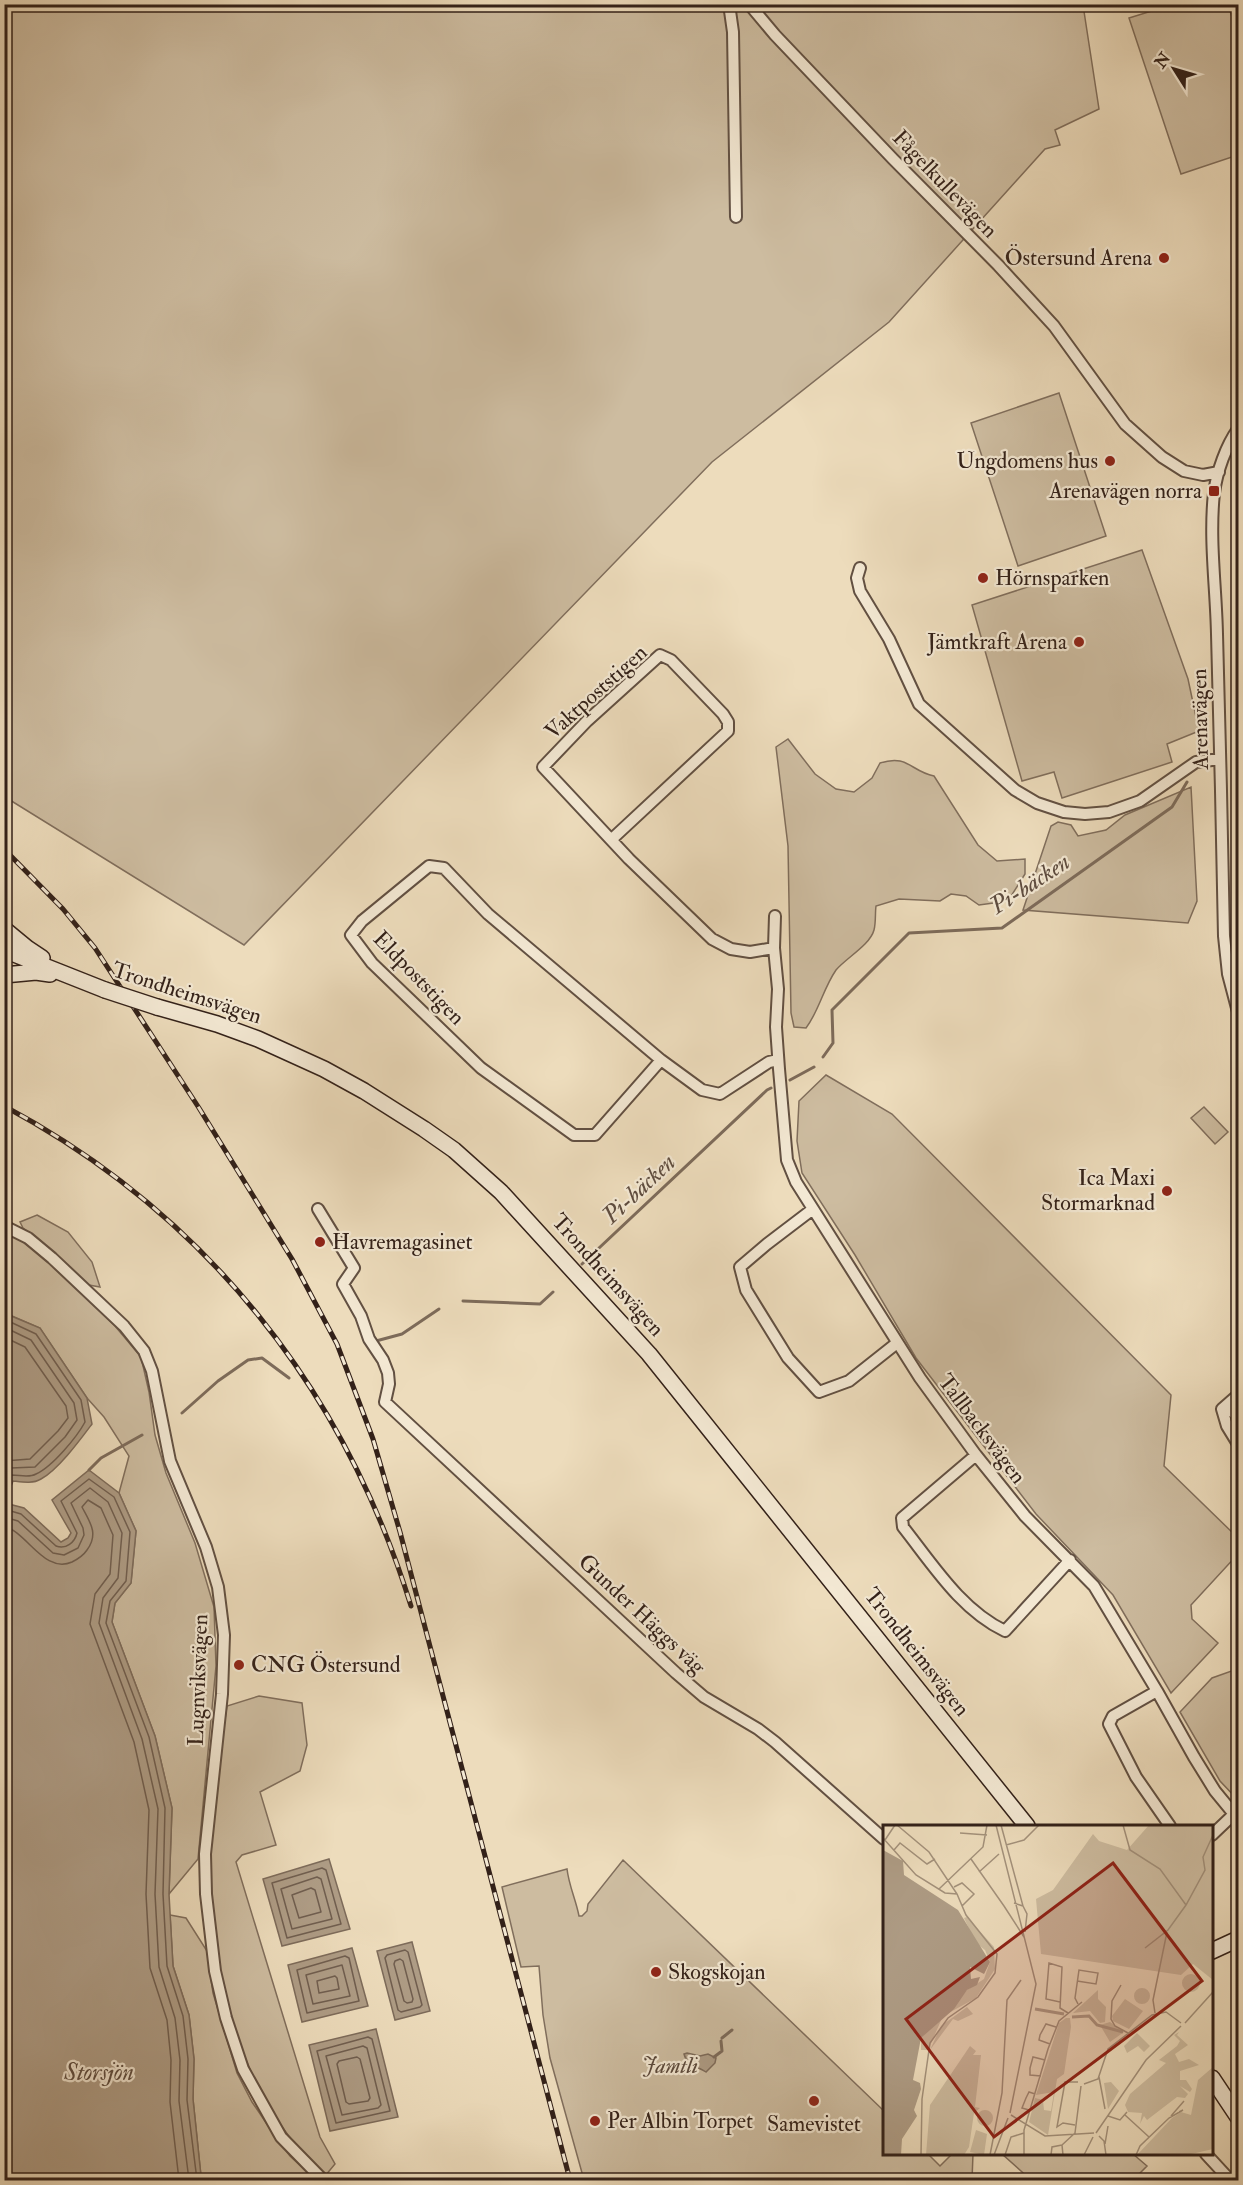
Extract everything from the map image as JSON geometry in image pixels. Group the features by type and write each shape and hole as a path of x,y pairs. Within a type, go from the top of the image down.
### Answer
{"main road":[{"path":"4,929 27,948 70,977"},
{"name":"Trondheimsvägen","path":"4,950 105,990 268,1043 364,1091 454,1150 501,1192 650,1354 1025,1825"},
{"path":"4,975 36,972 70,977"},
{"path":"1213,1951 1239,1939"},
{"path":"1213,2080 1239,2118"}],"street":[{"path":"729,4 733,32 736,217"},
{"name":"Fågelkullevägen","path":"749,4 893,159 998,265 1054,326 1125,424 1162,457 1184,471 1203,475 1219,472"},
{"name":"Arenavägen","path":"1239,429 1219,472 1214,491 1212,521 1217,627 1224,936 1228,974 1239,1012"},
{"path":"860,568 857,578 860,591 888,639 919,704 1015,790 1037,802 1064,812 1085,814 1109,812 1140,801 1196,762 1220,759"},
{"name":"Vaktpoststigen","path":"612,839 728,731 729,722 723,714 671,660 660,655 587,721 543,767 629,859 712,939 731,950 750,952 774,948"},
{"name":"Eldpoststigen","path":"661,1060 595,1135 574,1135 481,1068 372,963 351,935 362,921 429,866 444,868 488,914 661,1060 702,1090 720,1094 773,1060"},
{"name":"Tallbacksvägen","path":"775,916 774,948 777,989 773,1060 787,1160 796,1182 920,1378 976,1455 1025,1516 1094,1586 1194,1757 1215,1791 1236,1817"},
{"name":"Gunder Häggs väg","path":"318,1209 354,1268 343,1284 388,1373 389,1384 385,1402 697,1691 775,1742 883,1837"},
{"path":"813,1209 740,1267 746,1290 788,1358 819,1392 849,1381 897,1343"},
{"name":"Lugnviksvägen","path":"4,1226 28,1238 52,1258 124,1326 144,1351 152,1371 170,1461 206,1547 218,1587 224,1635 222,1694 205,1854 206,1894 215,1971 226,2018 243,2069 281,2137 323,2181"},
{"path":"1239,1418 1233,1400 1222,1408 1227,1426 1239,1444"},
{"path":"976,1455 902,1518 903,1527 954,1592 985,1622 1005,1631 1070,1560"},
{"path":"1157,1691 1113,1716 1109,1724 1136,1776 1169,1825"},
{"path":"1213,1834 1236,1817"},
{"path":"1207,2155 1230,2181"}],"green space":[{"path":"4,5 1083,5 1099,109 1055,130 1060,145 1045,149 889,322 712,462 244,945 5,797"},
{"path":"1171,5 1228,5 1238,35 1238,155 1181,174 1129,18"},
{"path":"1059,393 1106,536 1018,566 971,423"},
{"name":"Jämtkraft Arena","path":"1142,550 1188,679 1199,731 1167,744 1172,762 1062,798 1054,772 1022,781 972,605"},
{"path":"788,739 815,774 836,789 854,792 872,778 880,763 889,761 903,762 934,776 978,845 997,861 1025,859 1025,874 1008,901 979,905 966,896 951,894 940,901 899,899 876,906 872,936 836,970 806,1028 794,1027 791,1013 788,846 776,747"},
{"path":"1191,787 1197,901 1188,923 1023,910 1051,826 1058,822 1071,825 1078,836 1106,830 1125,815"},
{"path":"826,1075 892,1114 1171,1395 1164,1466 1238,1538 1238,1554 1191,1605 1192,1619 1218,1643 1171,1693 1113,1595 1036,1514 916,1358 855,1255 802,1173 797,1141 799,1101"},
{"path":"1204,1107 1228,1132 1215,1144 1191,1118"},
{"path":"37,1215 68,1232 92,1262 100,1287 89,1285 23,1228 20,1222"},
{"path":"5,1232 11,1233 47,1260 115,1326 141,1357 155,1435 166,1473 195,1543 214,1607 216,1666 198,1859 169,1894 172,1808 155,1736 112,1622 115,1603 131,1583 136,1531 119,1493 129,1456 40,1328 5,1313"},
{"path":"1237,1669 1238,1800 1220,1781 1180,1712 1212,1678"},
{"path":"259,1696 302,1703 307,1745 300,1771 260,1792 276,1845 242,1855 236,1862 320,2137 335,2164 325,2176 288,2135 268,2105 251,2072 237,2036 219,1962 211,1886 211,1850 219,1760 227,1706"},
{"name":"Jamtli","path":"623,1860 883,2110 883,2155 929,2155 940,2166 951,2155 973,2155 972,2180 584,2180 550,2058 543,2015 539,1966 521,1967 502,1887 567,1869 579,1916 587,1911 588,1904"},
{"path":"170,1915 186,1918 207,1951 213,1993 237,2073 252,2102 290,2156 316,2180 209,2180 201,2176 193,2099 194,2059 189,2015 173,1966"},
{"path":"1003,2155 1134,2155 1147,2166 1133,2180 1031,2180"}],"water":[{"path":"4,1313 40,1328 87,1398 92,1424 48,1475 35,1482 13,1481 10,1489 4,1488"},
{"name":"Storsjön","path":"89,1470 119,1493 136,1531 131,1583 115,1603 112,1622 155,1736 172,1808 169,1894 173,1966 189,2015 194,2059 193,2099 201,2176 209,2180 5,2180 5,1503 24,1508 61,1542 71,1533 52,1500"},
{"path":"329,1859 350,1929 282,1946 263,1879"},
{"path":"412,1942 430,2011 395,2020 377,1951"},
{"path":"352,1948 368,2006 302,2022 288,1965"},
{"path":"376,2029 398,2117 330,2131 309,2045"},
{"path":"684,2054 700,2056 708,2054 716,2058 715,2063 706,2072 687,2061"}],"waterway":[{"name":"Pi-bäcken","path":"823,1057 833,1043 832,1010 909,933 1002,928 1172,807 1187,782"},
{"name":"Pi-bäcken","path":"790,1080 814,1067"},
{"name":"Pi-bäcken","path":"582,1264 771,1088"},
{"name":"Pi-bäcken","path":"463,1301 540,1304 553,1292"},
{"name":"Pi-bäcken","path":"376,1341 402,1334 439,1309"},
{"name":"Pi-bäcken","path":"182,1413 218,1381 248,1360 262,1358 289,1378"},
{"name":"Pi-bäcken","path":"89,1470 101,1458 142,1435"},
{"path":"722,2038 732,2030"},
{"path":"714,2057 722,2051 721,2041"}],"railway":[{"path":"4,849 63,909 95,948 199,1108 292,1259 337,1344 373,1439 400,1532 570,2180"},
{"path":"4,1106 77,1150 143,1199 204,1254 258,1315 306,1381 348,1452 383,1527 411,1606"}],"place":[{"name":"Östersund Arena","path":"1164,258"},
{"name":"Ungdomens hus","path":"1110,461"},
{"name":"Arenavägen norra","path":"1214,491"},
{"name":"Hörnsparken","path":"983,578"},
{"name":"Jämtkraft Arena","path":"1079,642"},
{"name":"Ica Maxi Stormarknad","path":"1167,1191"},
{"name":"Havremagasinet","path":"320,1242"},
{"name":"CNG Östersund","path":"239,1665"},
{"name":"Skogskojan","path":"656,1972"},
{"name":"Samevistet","path":"814,2101"},
{"name":"Per Albin Torpet","path":"595,2121"}]}
